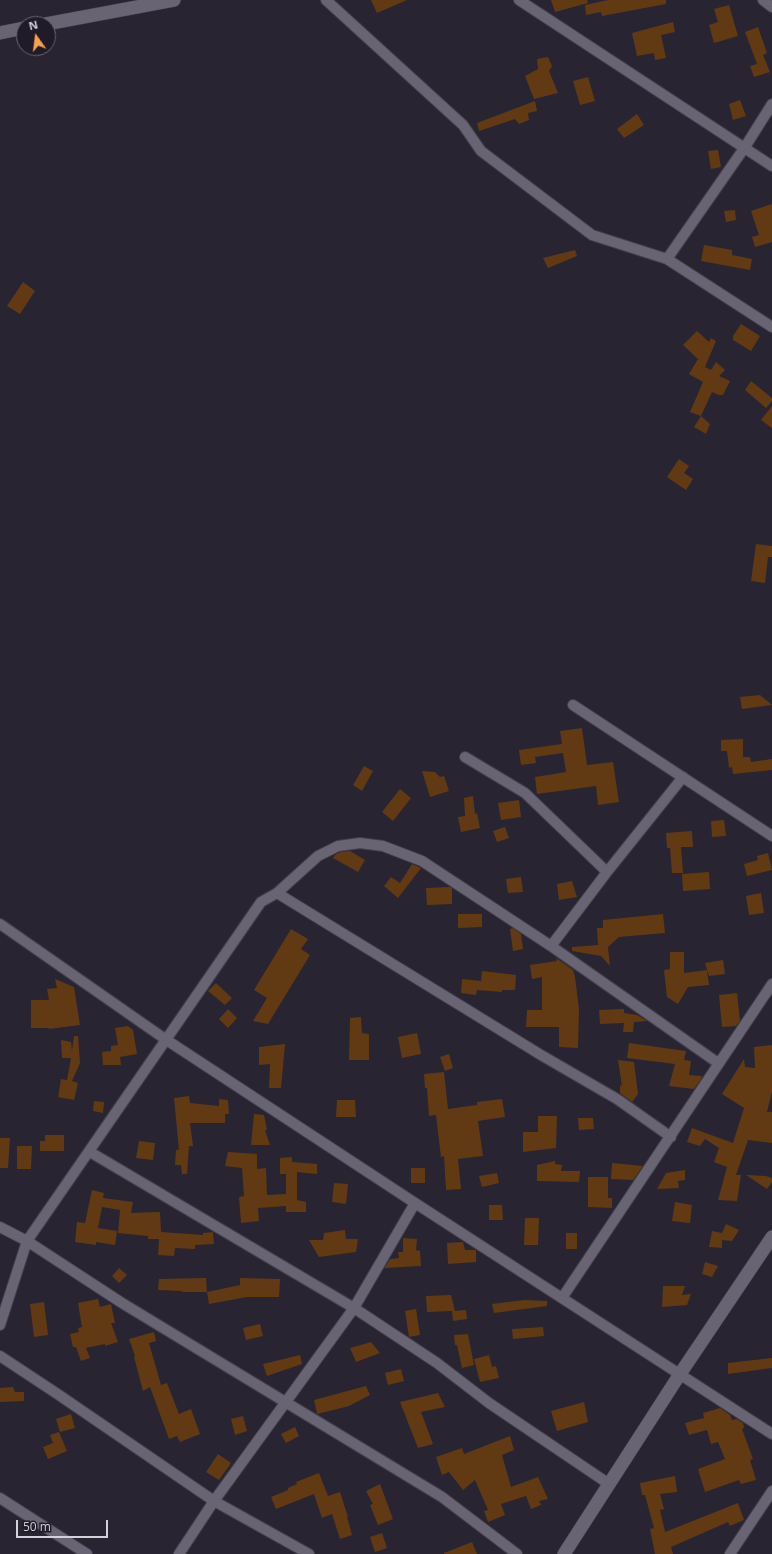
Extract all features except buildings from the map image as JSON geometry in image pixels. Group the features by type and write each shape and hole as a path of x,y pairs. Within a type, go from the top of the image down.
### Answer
{"street":[{"path":"56,22 174,0"},
{"path":"326,0 463,125 481,151 592,235 667,258 772,327"},
{"path":"519,0 772,166"},
{"path":"763,0 772,7"},
{"path":"0,33 16,30"},
{"path":"667,258 772,104"},
{"path":"573,705 772,836"},
{"path":"465,757 525,793 607,872"},
{"path":"551,946 607,872 683,777"},
{"path":"0,1325 27,1241 90,1152 165,1040 261,902 277,893 318,856 338,846 360,843 383,846 422,861 551,946 718,1063"},
{"path":"277,893 528,1046 617,1098 671,1137"},
{"path":"0,924 165,1040 772,1434"},
{"path":"562,1298 772,984"},
{"path":"90,1152 354,1308 437,1363 489,1403 609,1484"},
{"path":"179,1554 214,1501 354,1308 415,1203"},
{"path":"0,1227 27,1241 122,1303 442,1497 517,1554"},
{"path":"564,1554 680,1374 772,1237"},
{"path":"0,1356 214,1501 309,1554"},
{"path":"730,1554 772,1491"},
{"path":"0,1498 87,1554"}]}
